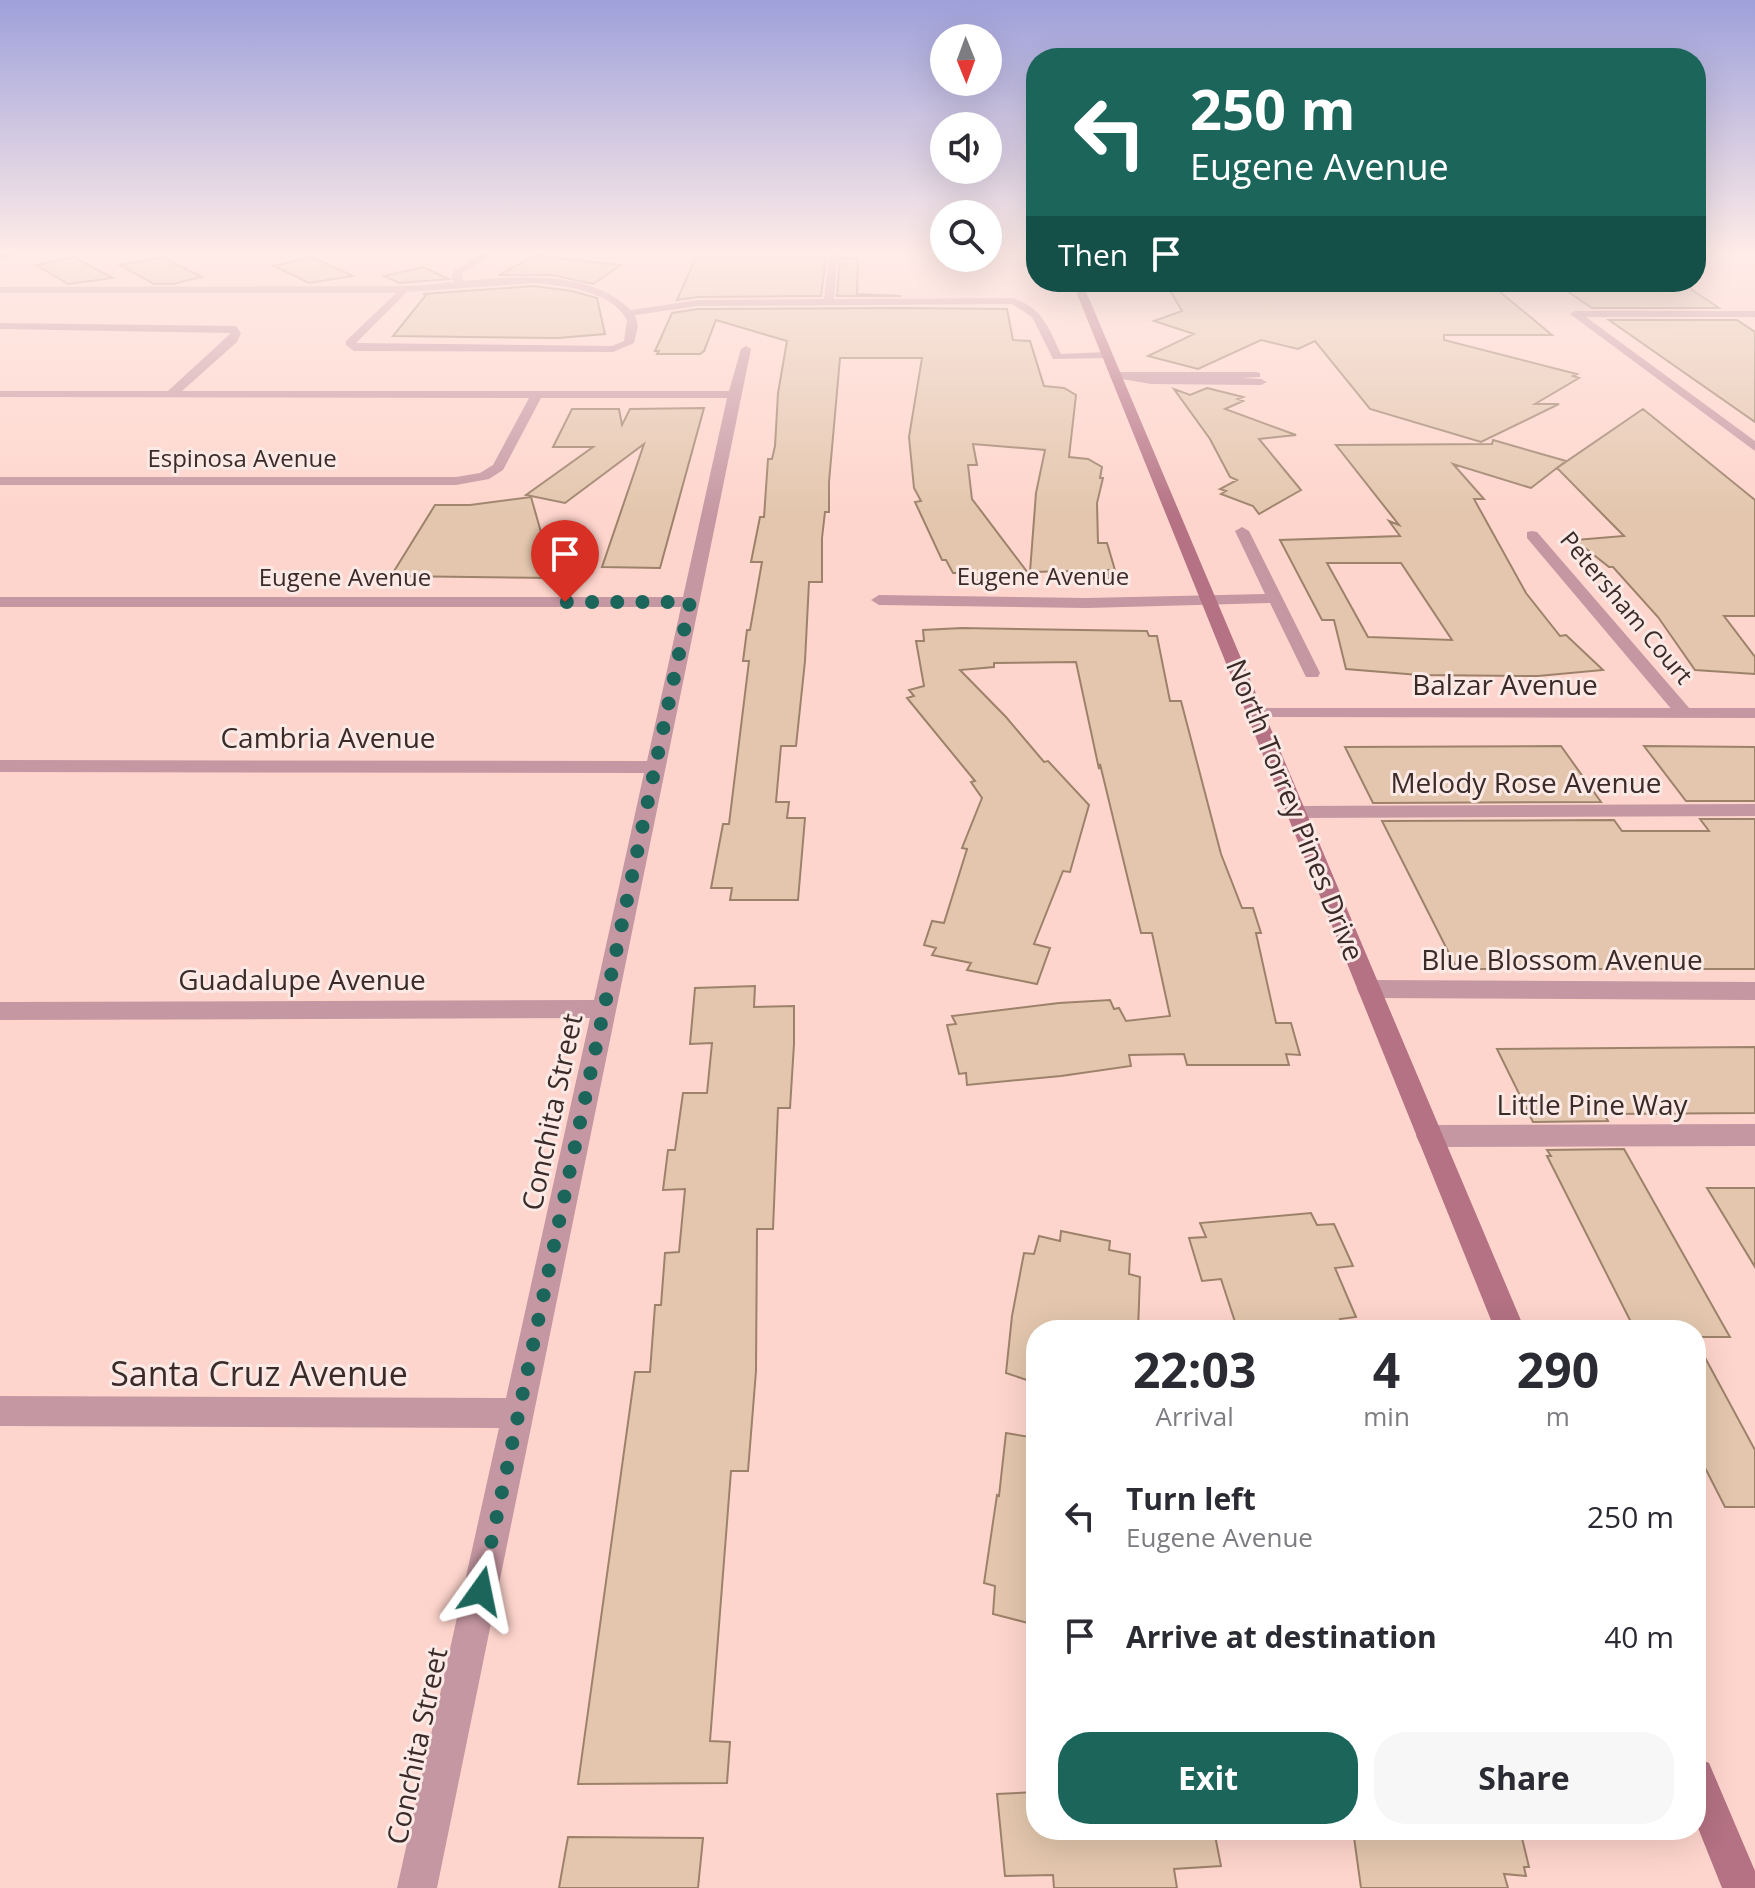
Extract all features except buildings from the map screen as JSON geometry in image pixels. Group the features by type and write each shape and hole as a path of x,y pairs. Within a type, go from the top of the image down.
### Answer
{"main road":[{"name":"North Torrey Pines Drive","path":"1100,339 1506,1320"},
{"path":"1706,1800 1742,1888"}],"street":[{"path":"171,394 233,339"},
{"path":"354,339 350,343 354,348 613,349 629,343 630,339"},
{"path":"1048,339 1057,357 1106,355"},
{"path":"1609,339 1755,447"},
{"name":"Conchita Street","path":"417,1888 746,349"},
{"path":"1114,375 1258,378"},
{"path":"0,394 734,395"},
{"name":"Espinosa Avenue","path":"0,481 456,481 484,476 498,467 537,395"},
{"path":"1242,531 1312,673"},
{"name":"Petersham Court","path":"1532,535 1684,713"},
{"name":"Eugene Avenue","path":"879,600 1087,603 1275,598"},
{"name":"Eugene Avenue","path":"0,602 690,602"},
{"name":"Balzar Avenue","path":"1256,713 1755,713"},
{"name":"Cambria Avenue","path":"0,766 656,767"},
{"name":"Melody Rose Avenue","path":"1296,812 1755,810"},
{"name":"Blue Blossom Avenue","path":"1368,989 1755,991"},
{"name":"Guadalupe Avenue","path":"0,1011 604,1009"},
{"name":"Little Pine Way","path":"1429,1136 1755,1135"},
{"name":"Santa Cruz Avenue","path":"0,1411 518,1413"}],"route":[{"path":"481,1591 690,602 565,602"}]}
